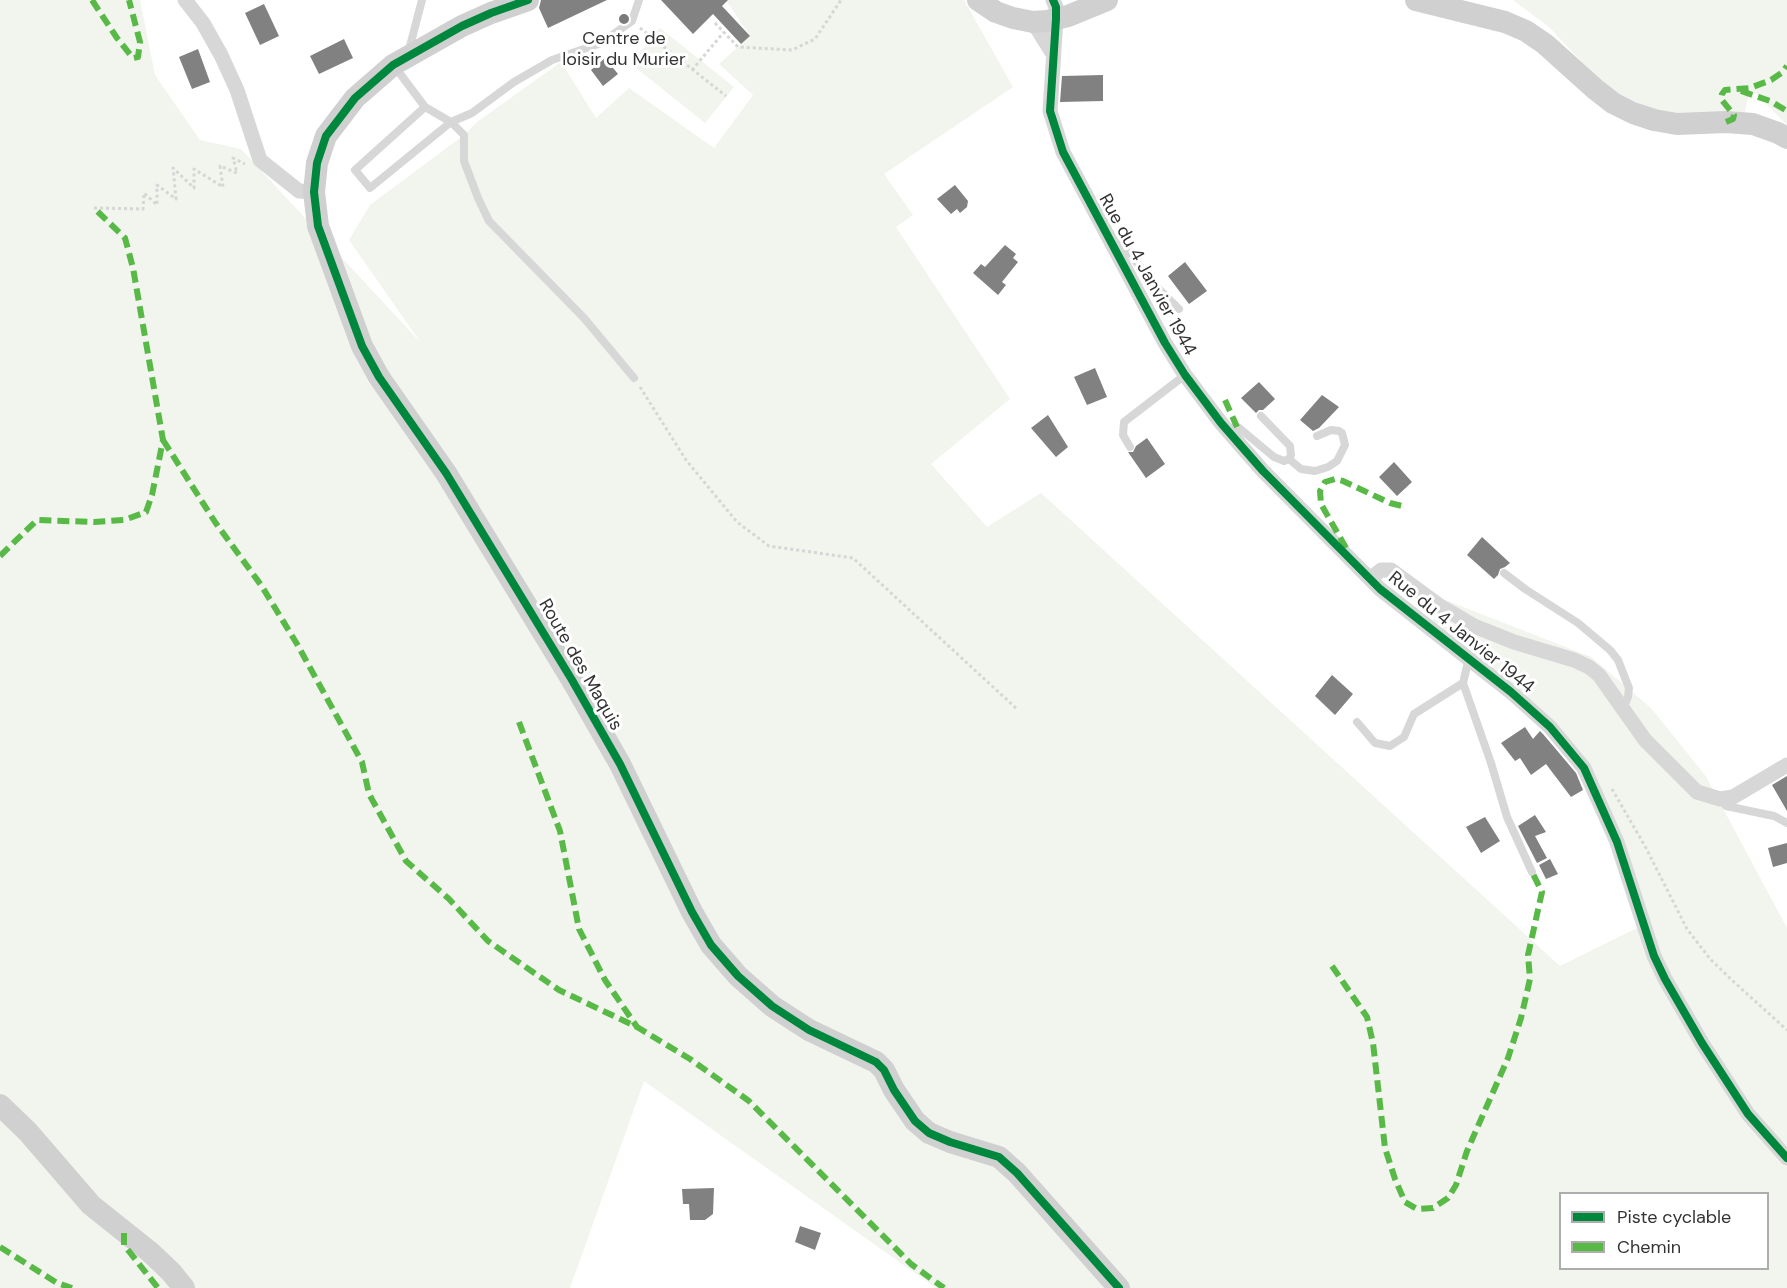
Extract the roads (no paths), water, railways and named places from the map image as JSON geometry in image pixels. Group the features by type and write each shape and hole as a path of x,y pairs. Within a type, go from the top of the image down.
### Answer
{"street":[{"path":"185,0 203,23 221,55 237,90 260,160 299,191 314,192"},
{"name":"Route des Maquis","path":"528,0 462,26 400,61 355,98 326,136 317,163 314,192 318,225 362,346 379,376 446,473 572,680 620,764 692,912 711,945 738,976 772,1006 809,1030 876,1062 884,1070 894,1090 915,1121 929,1134 999,1157 1017,1173 1119,1288"},
{"path":"978,0 996,12 1033,22 1054,10 1081,12 1107,0"},
{"path":"1416,0 1504,22 1526,31 1545,44 1594,89 1613,103 1633,113 1677,124 1726,122 1752,124 1787,138"},
{"name":"Rue du 4 Janvier 1944","path":"1054,10 1050,111 1063,152 1165,343 1185,375 1263,471 1389,597 1468,658 1550,727 1584,768 1617,842 1654,956 1665,979 1702,1043 1748,1114 1787,1158"},
{"path":"1033,22 1053,54"},
{"path":"1371,578 1381,570 1391,570 1440,606 1474,626 1514,642 1584,664 1599,675 1645,740 1697,792 1720,800 1733,797 1787,765"},
{"path":"0,1105 28,1132 91,1205 150,1252 184,1288"}],"lane":[{"path":"422,0 400,61 425,106 451,122 464,135 465,161 489,221 584,318 634,378"},
{"path":"425,106 355,170 370,188 451,122 472,113 514,82 552,60 601,43 632,21 639,0"},
{"path":"1109,238 1126,249 1153,283 1179,309"},
{"path":"1130,447 1122,430 1126,419 1185,375"},
{"path":"1262,416 1290,446 1290,459 1301,469 1315,471 1328,467 1337,461 1345,445 1342,433 1339,431 1331,430 1317,436"},
{"path":"1229,432 1238,427 1274,457 1284,461 1290,459"},
{"path":"1504,573 1578,622 1610,650 1618,660 1629,688 1622,710"},
{"path":"1468,658 1463,683 1507,817 1532,872"},
{"path":"1357,722 1375,743 1390,746 1404,737 1414,714 1463,683"},
{"path":"1720,800 1726,806 1774,816 1786,821"}],"place":[{"name":"Centre de loisir du Murier","path":"624,19"}]}
